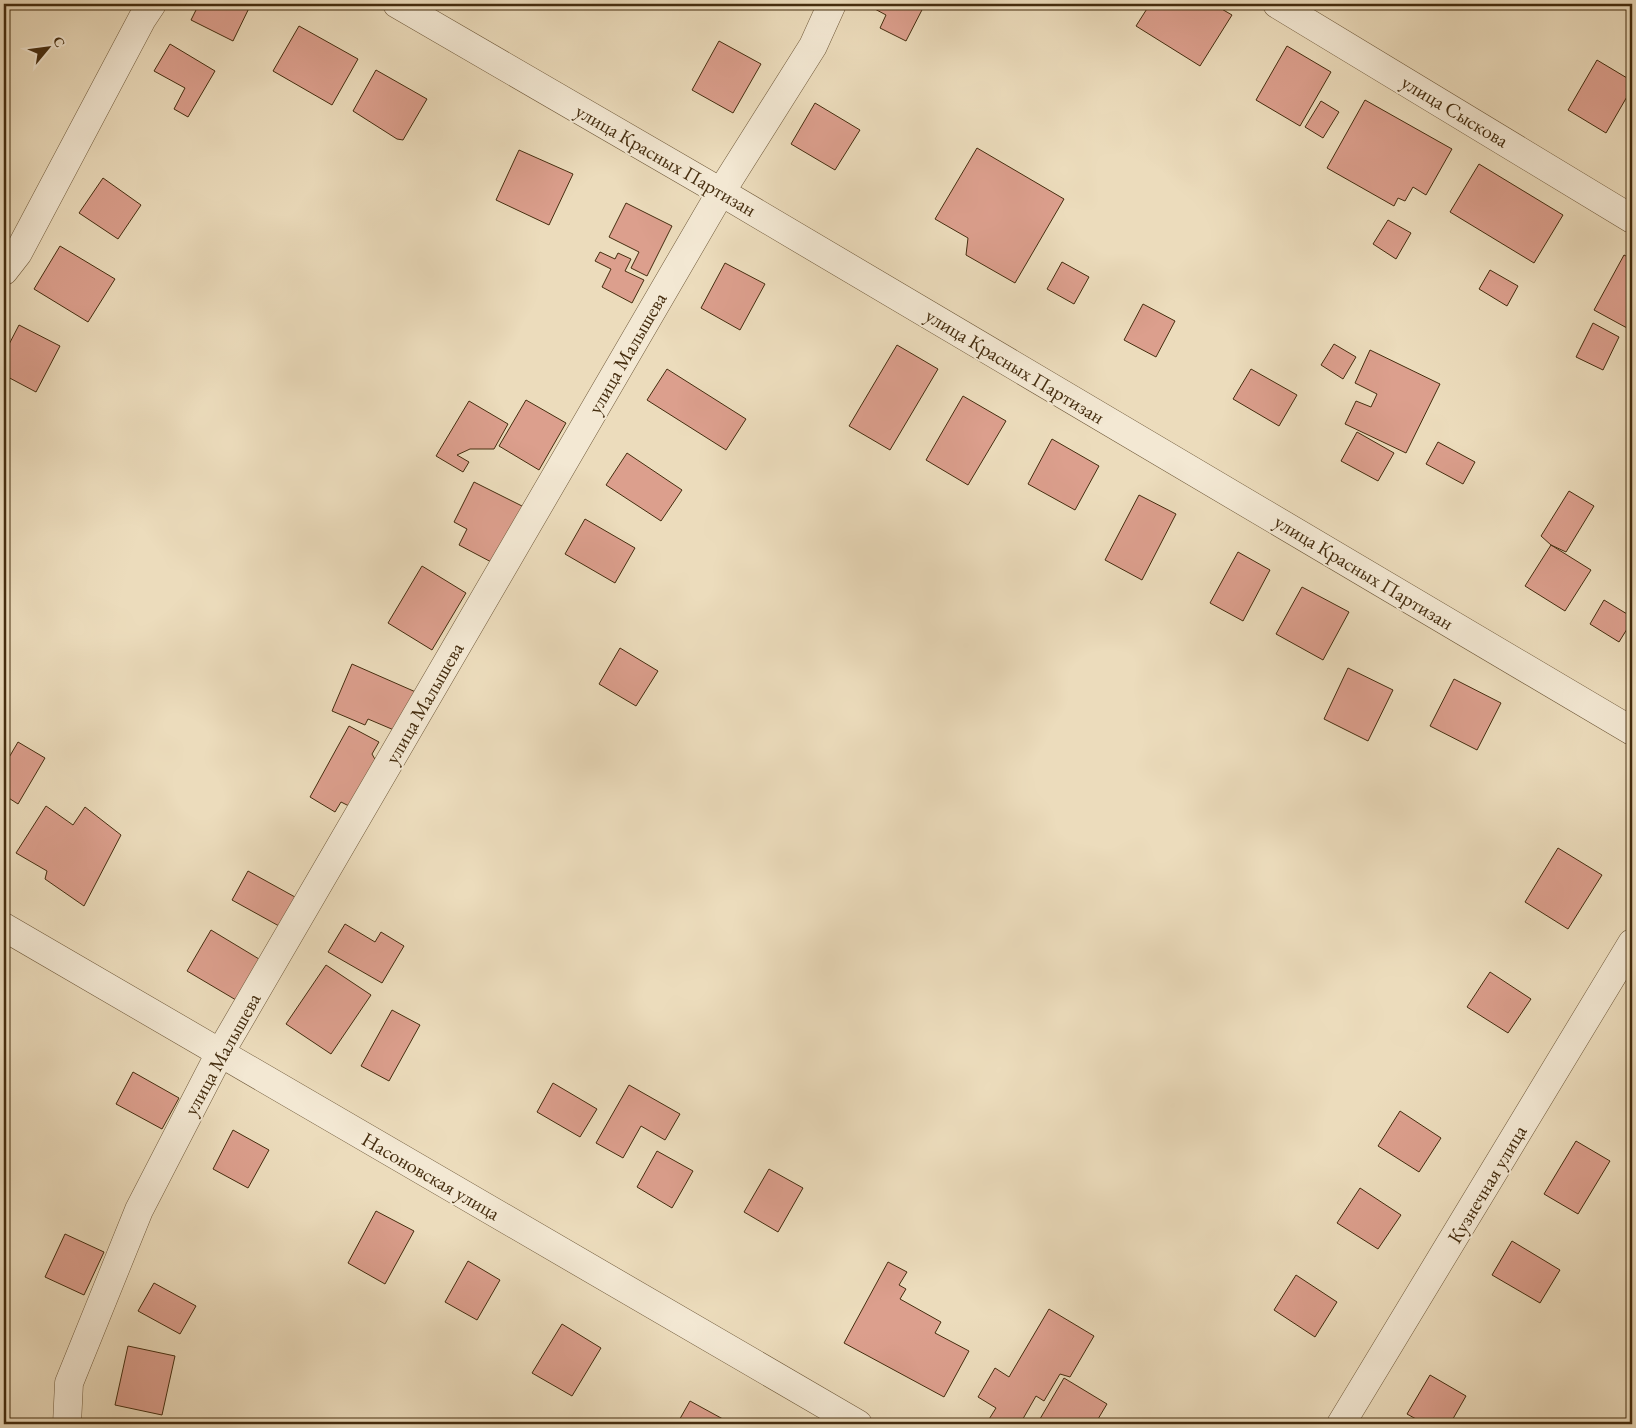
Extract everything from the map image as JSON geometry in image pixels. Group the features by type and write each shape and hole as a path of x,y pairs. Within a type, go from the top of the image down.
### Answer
{"street":[{"path":"4,271 18,252 142,19 152,4"},
{"name":"улица Красных Партизан","path":"396,4 721,192 1632,731"},
{"name":"улица Малышева","path":"67,1424 69,1383 138,1210 220,1053 721,192 813,46 832,4"},
{"name":"улица Сыскова","path":"1277,4 1632,218"},
{"name":"Насоновская улица","path":"4,927 858,1424"},
{"name":"Кузнечная улица","path":"1341,1424 1632,943"}],"building":[{"path":"199,4 251,4 233,41 191,20"},
{"path":"875,4 925,4 906,41 880,28 886,15 873,8"},
{"path":"1150,4 1213,4 1232,15 1200,66 1136,26"},
{"path":"299,26 358,59 332,105 273,71"},
{"path":"719,41 761,64 733,113 692,90"},
{"path":"170,44 215,71 188,117 174,109 185,88 154,71"},
{"path":"1287,46 1331,72 1300,126 1256,100"},
{"path":"1597,60 1632,81 1632,88 1606,133 1568,110"},
{"path":"376,70 427,99 403,140 397,139 353,111"},
{"path":"1365,100 1452,149 1426,195 1413,187 1405,201 1398,198 1394,206 1327,168"},
{"path":"1321,101 1339,112 1323,138 1305,127"},
{"path":"815,103 860,130 835,170 791,144"},
{"path":"977,148 1064,199 1015,283 966,255 968,238 935,219"},
{"path":"519,150 573,174 549,225 496,200"},
{"path":"1479,164 1563,215 1534,263 1450,212"},
{"path":"103,178 141,205 118,239 79,213"},
{"path":"626,203 672,226 647,276 631,268 639,252 609,237"},
{"path":"1388,220 1411,233 1396,259 1373,244"},
{"path":"60,246 115,279 88,322 34,289"},
{"path":"600,252 615,259 618,253 631,259 625,271 644,280 632,303 602,287 611,269 595,261"},
{"path":"1624,255 1632,259 1632,318 1627,328 1594,310"},
{"path":"1062,262 1089,277 1074,304 1047,289"},
{"path":"725,263 765,284 740,330 701,308"},
{"path":"1490,270 1518,286 1507,306 1479,289"},
{"path":"1143,304 1175,321 1156,357 1124,340"},
{"path":"1593,323 1619,337 1603,370 1576,357"},
{"path":"19,325 60,346 36,392 4,375 4,354"},
{"path":"1334,344 1356,357 1343,379 1321,365"},
{"path":"897,345 938,369 890,450 849,426"},
{"path":"1370,350 1440,384 1406,453 1345,424 1356,401 1371,407 1377,394 1355,383"},
{"path":"667,369 746,419 726,450 647,400"},
{"path":"1251,369 1297,395 1279,426 1233,399"},
{"path":"963,396 1006,421 968,485 926,460"},
{"path":"526,400 566,423 539,470 499,446"},
{"path":"469,401 508,424 494,449 470,449 457,455 469,462 463,472 436,456"},
{"path":"1357,432 1394,453 1378,481 1341,461"},
{"path":"1052,439 1099,466 1075,510 1028,484"},
{"path":"1438,442 1475,462 1463,484 1426,464"},
{"path":"627,453 682,490 661,521 606,485"},
{"path":"474,482 524,507 495,564 459,545 467,529 454,522"},
{"path":"1569,491 1594,506 1566,552 1551,545 1541,536"},
{"path":"1139,495 1176,514 1142,580 1105,560"},
{"path":"585,519 635,548 615,583 565,554"},
{"path":"1551,545 1591,570 1565,611 1525,586"},
{"path":"1238,552 1270,570 1243,621 1210,603"},
{"path":"422,566 466,593 432,650 388,623"},
{"path":"1302,587 1349,612 1323,660 1276,634"},
{"path":"1604,600 1632,617 1632,621 1619,642 1590,624"},
{"path":"620,648 658,671 636,706 599,684"},
{"path":"352,664 418,693 401,733 368,719 365,725 332,711"},
{"path":"1348,668 1393,690 1368,741 1324,719"},
{"path":"1454,679 1501,703 1477,750 1430,726"},
{"path":"349,726 379,742 372,754 377,763 353,808 341,802 335,812 310,797"},
{"path":"18,742 45,758 18,804 4,795 4,766"},
{"path":"46,806 73,825 85,807 121,835 84,906 45,879 47,871 16,853"},
{"path":"1558,848 1602,875 1568,929 1525,902"},
{"path":"248,871 295,897 279,926 232,900"},
{"path":"345,924 375,942 381,932 404,946 382,983 328,952"},
{"path":"211,930 259,959 236,1000 187,971"},
{"path":"326,965 371,995 331,1054 286,1024"},
{"path":"1490,972 1531,999 1508,1033 1467,1007"},
{"path":"392,1010 420,1025 389,1081 361,1066"},
{"path":"133,1072 179,1098 162,1129 116,1104"},
{"path":"553,1083 597,1109 580,1137 537,1112"},
{"path":"629,1085 680,1114 665,1140 641,1126 623,1158 596,1143"},
{"path":"1400,1111 1441,1138 1419,1172 1378,1146"},
{"path":"233,1130 269,1150 248,1188 213,1169"},
{"path":"1576,1141 1610,1161 1578,1214 1544,1194"},
{"path":"657,1151 693,1171 672,1208 637,1187"},
{"path":"769,1169 803,1188 778,1232 744,1212"},
{"path":"1360,1188 1401,1215 1378,1249 1337,1223"},
{"path":"376,1211 414,1231 385,1284 348,1263"},
{"path":"65,1234 104,1252 84,1295 45,1277"},
{"path":"1512,1241 1560,1270 1540,1303 1492,1275"},
{"path":"468,1261 500,1280 477,1320 445,1302"},
{"path":"888,1262 907,1272 899,1285 906,1289 900,1299 941,1322 935,1333 969,1351 944,1397 844,1343"},
{"path":"1296,1275 1337,1302 1315,1337 1274,1310"},
{"path":"154,1283 196,1306 180,1334 138,1311"},
{"path":"1049,1309 1094,1336 1070,1377 1060,1374 1044,1401 1036,1396 1020,1424 986,1424 996,1408 978,1397 995,1368 1009,1377"},
{"path":"562,1324 601,1348 572,1396 532,1373"},
{"path":"128,1346 175,1356 162,1415 115,1405"},
{"path":"1430,1375 1466,1396 1450,1424 1425,1424 1407,1414"},
{"path":"1064,1378 1107,1404 1095,1424 1037,1424"},
{"path":"690,1401 732,1424 677,1424"}]}
